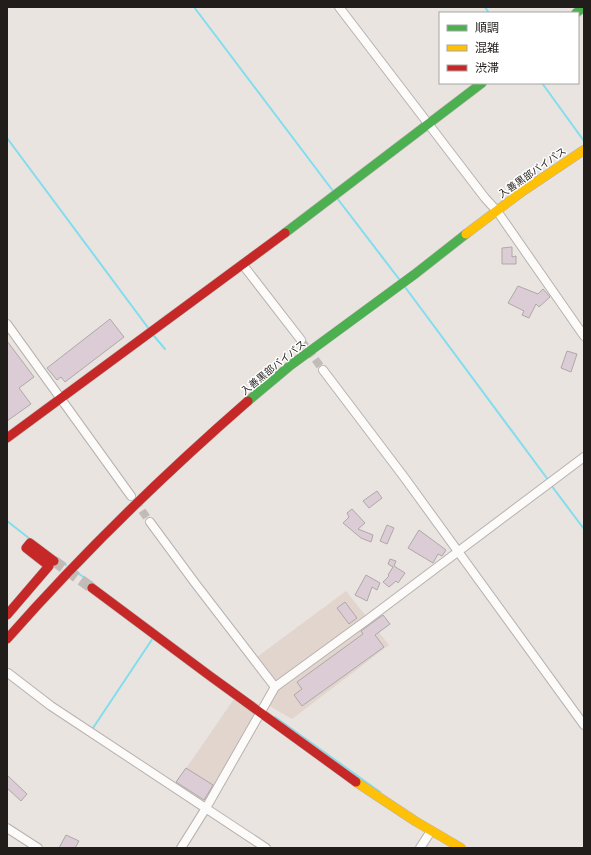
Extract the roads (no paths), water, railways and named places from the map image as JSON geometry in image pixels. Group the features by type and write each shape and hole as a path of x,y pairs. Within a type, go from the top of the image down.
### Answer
{"main road":[{"path":"7,438 243,265 481,84"},
{"name":"入善黒部バイパス","path":"7,639 104,533 159,480 252,397 516,196 584,150"},
{"path":"7,614 49,566 26,548 30,543 54,560"},
{"path":"92,588 260,713 372,793 431,831 461,848"}],"street":[{"path":"339,7 485,198 497,211 584,336"},
{"path":"243,265 301,340"},
{"path":"7,324 131,496"},
{"path":"323,370 404,477 584,725"},
{"path":"181,848 206,808 275,687 368,620 584,457"},
{"path":"150,522 275,687"},
{"path":"8,673 51,706 266,848"},
{"path":"7,828 38,848"},
{"path":"420,848 431,831"}],"waterway":[{"path":"194,7 333,191"},
{"path":"485,7 488,12"},
{"path":"543,84 584,141"},
{"path":"7,138 149,329"},
{"path":"337,198 399,279"},
{"path":"405,287 549,481"},
{"path":"154,336 165,349"},
{"path":"551,485 584,529"},
{"path":"7,521 30,539"},
{"path":"58,559 66,565"},
{"path":"76,572 94,584"},
{"path":"91,731 153,638"},
{"path":"275,717 380,792"},
{"path":"187,800 201,810"}],"tunnel":[{"path":"301,340 323,370"},
{"path":"135,501 150,522"},
{"path":"54,561 92,588"}]}
